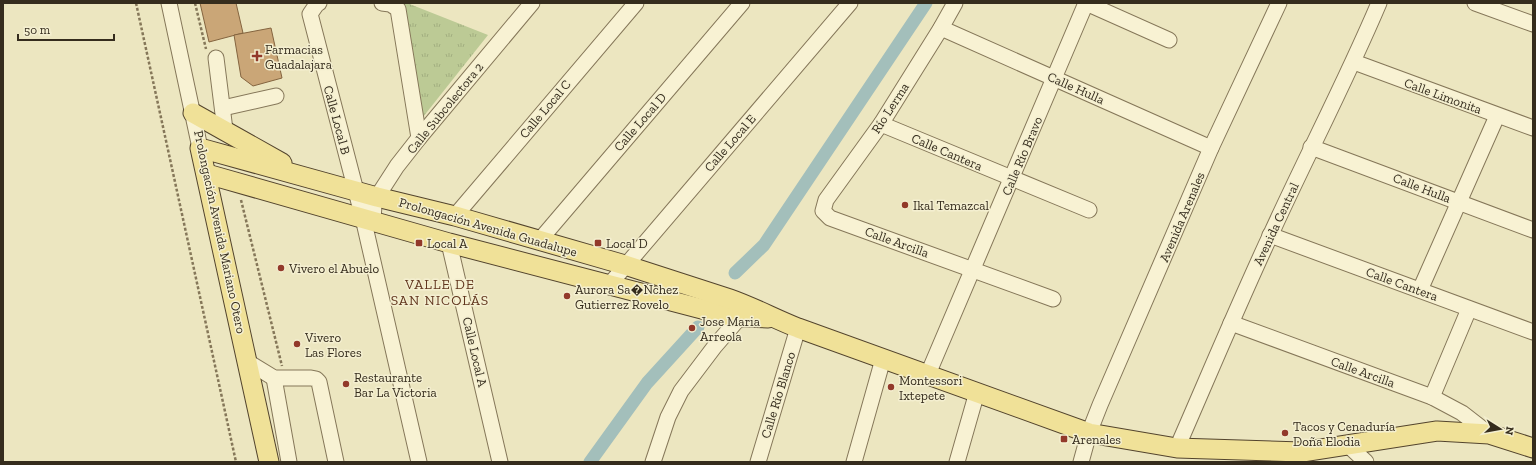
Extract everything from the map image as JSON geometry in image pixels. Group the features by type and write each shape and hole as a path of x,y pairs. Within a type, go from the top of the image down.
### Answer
{"main road":[{"path":"193,113 308,177"},
{"name":"Prolongación Avenida Guadalupe","path":"200,148 377,197 455,216 625,265 743,311 772,318 1089,433 1177,448 1300,457 1349,446 1437,431 1489,434 1533,448"},
{"name":"Prolongación Avenida Mariano Otero","path":"200,148 216,215 269,462"},
{"name":"Prolongación Avenida Guadalupe","path":"206,174 242,186 725,315 743,311"},
{"path":"216,215 219,202 227,192 242,186"}],"street":[{"name":"Prolongación Avenida Mariano Otero","path":"169,3 200,148"},
{"name":"Calle Local B","path":"319,3 310,14 356,190 368,219"},
{"path":"382,3 390,4 398,9 419,138"},
{"name":"Calle Subcolectora 2","path":"368,219 377,197 419,138 532,3"},
{"name":"Calle Local C","path":"455,216 636,3"},
{"name":"Calle Local D","path":"538,241 742,3"},
{"name":"Calle Local E","path":"610,284 850,3"},
{"name":"Río Lerma","path":"823,211 826,200 881,124 942,28 955,3"},
{"path":"1086,3 1170,40"},
{"name":"Calle Río Bravo","path":"928,374 1086,3"},
{"name":"Avenida Arenales","path":"1081,462 1089,433 1211,148 1279,3"},
{"name":"Avenida Central","path":"1177,448 1270,235 1311,147 1354,62 1379,3"},
{"path":"1475,3 1533,24"},
{"name":"Calle Hulla","path":"942,28 1211,148"},
{"path":"212,57 223,108 225,130"},
{"name":"Calle Limonita","path":"1354,62 1533,128"},
{"path":"223,108 276,96"},
{"path":"1420,290 1497,116"},
{"name":"Calle Cantera","path":"881,124 1088,210"},
{"name":"Calle Hulla","path":"1311,147 1533,230"},
{"name":"Calle Arcilla","path":"823,211 830,218 1053,299"},
{"path":"368,219 419,462"},
{"name":"Calle Cantera","path":"1270,235 1533,332"},
{"name":"Calle Local A","path":"449,242 500,462"},
{"path":"1432,397 1469,309"},
{"path":"653,462 668,417 681,391 714,346 743,311"},
{"name":"Calle Arcilla","path":"1231,323 1432,397 1462,413 1489,434"},
{"name":"Calle Río Blanco","path":"758,462 798,328"},
{"path":"854,462 883,359"},
{"path":"248,362 279,378 311,378 320,382 336,462"},
{"path":"279,378 289,462"},
{"path":"957,462 977,392"},
{"path":"1349,446 1366,462"}],"path":[{"path":"136,3 236,462"},
{"path":"195,3 212,57"},
{"path":"242,186 279,378"}],"green space":[{"path":"402,3 407,3 488,35 423,117"}],"building":[{"path":"200,3 236,3 243,33 209,42"},
{"name":"Farmacias Guadalajara","path":"271,28 282,78 253,86 241,77 234,35"}],"waterway":[{"path":"735,273 764,245 926,3"},
{"path":"590,462 647,383 698,327"}],"place":[{"name":"Farmacias Guadalajara","path":"257,56"},
{"name":"Ikal Temazcal","path":"905,205"},
{"name":"Local A","path":"419,243"},
{"name":"Local D","path":"598,243"},
{"name":"Vivero el Abuelo","path":"281,268"},
{"name":"Aurora Sa�Nchez Gutierrez Rovelo","path":"567,296"},
{"name":"Jose Maria Arreola","path":"692,328"},
{"name":"Vivero Las Flores","path":"297,344"},
{"name":"Restaurante Bar La Victoria","path":"346,384"},
{"name":"Montessori Ixtepete","path":"891,387"},
{"name":"Tacos y Cenaduría Doña Elodia","path":"1285,433"},
{"name":"Arenales","path":"1064,439"}],"district":[{"name":"VALLE DE SAN NICOLÁS","path":"440,292"}]}
